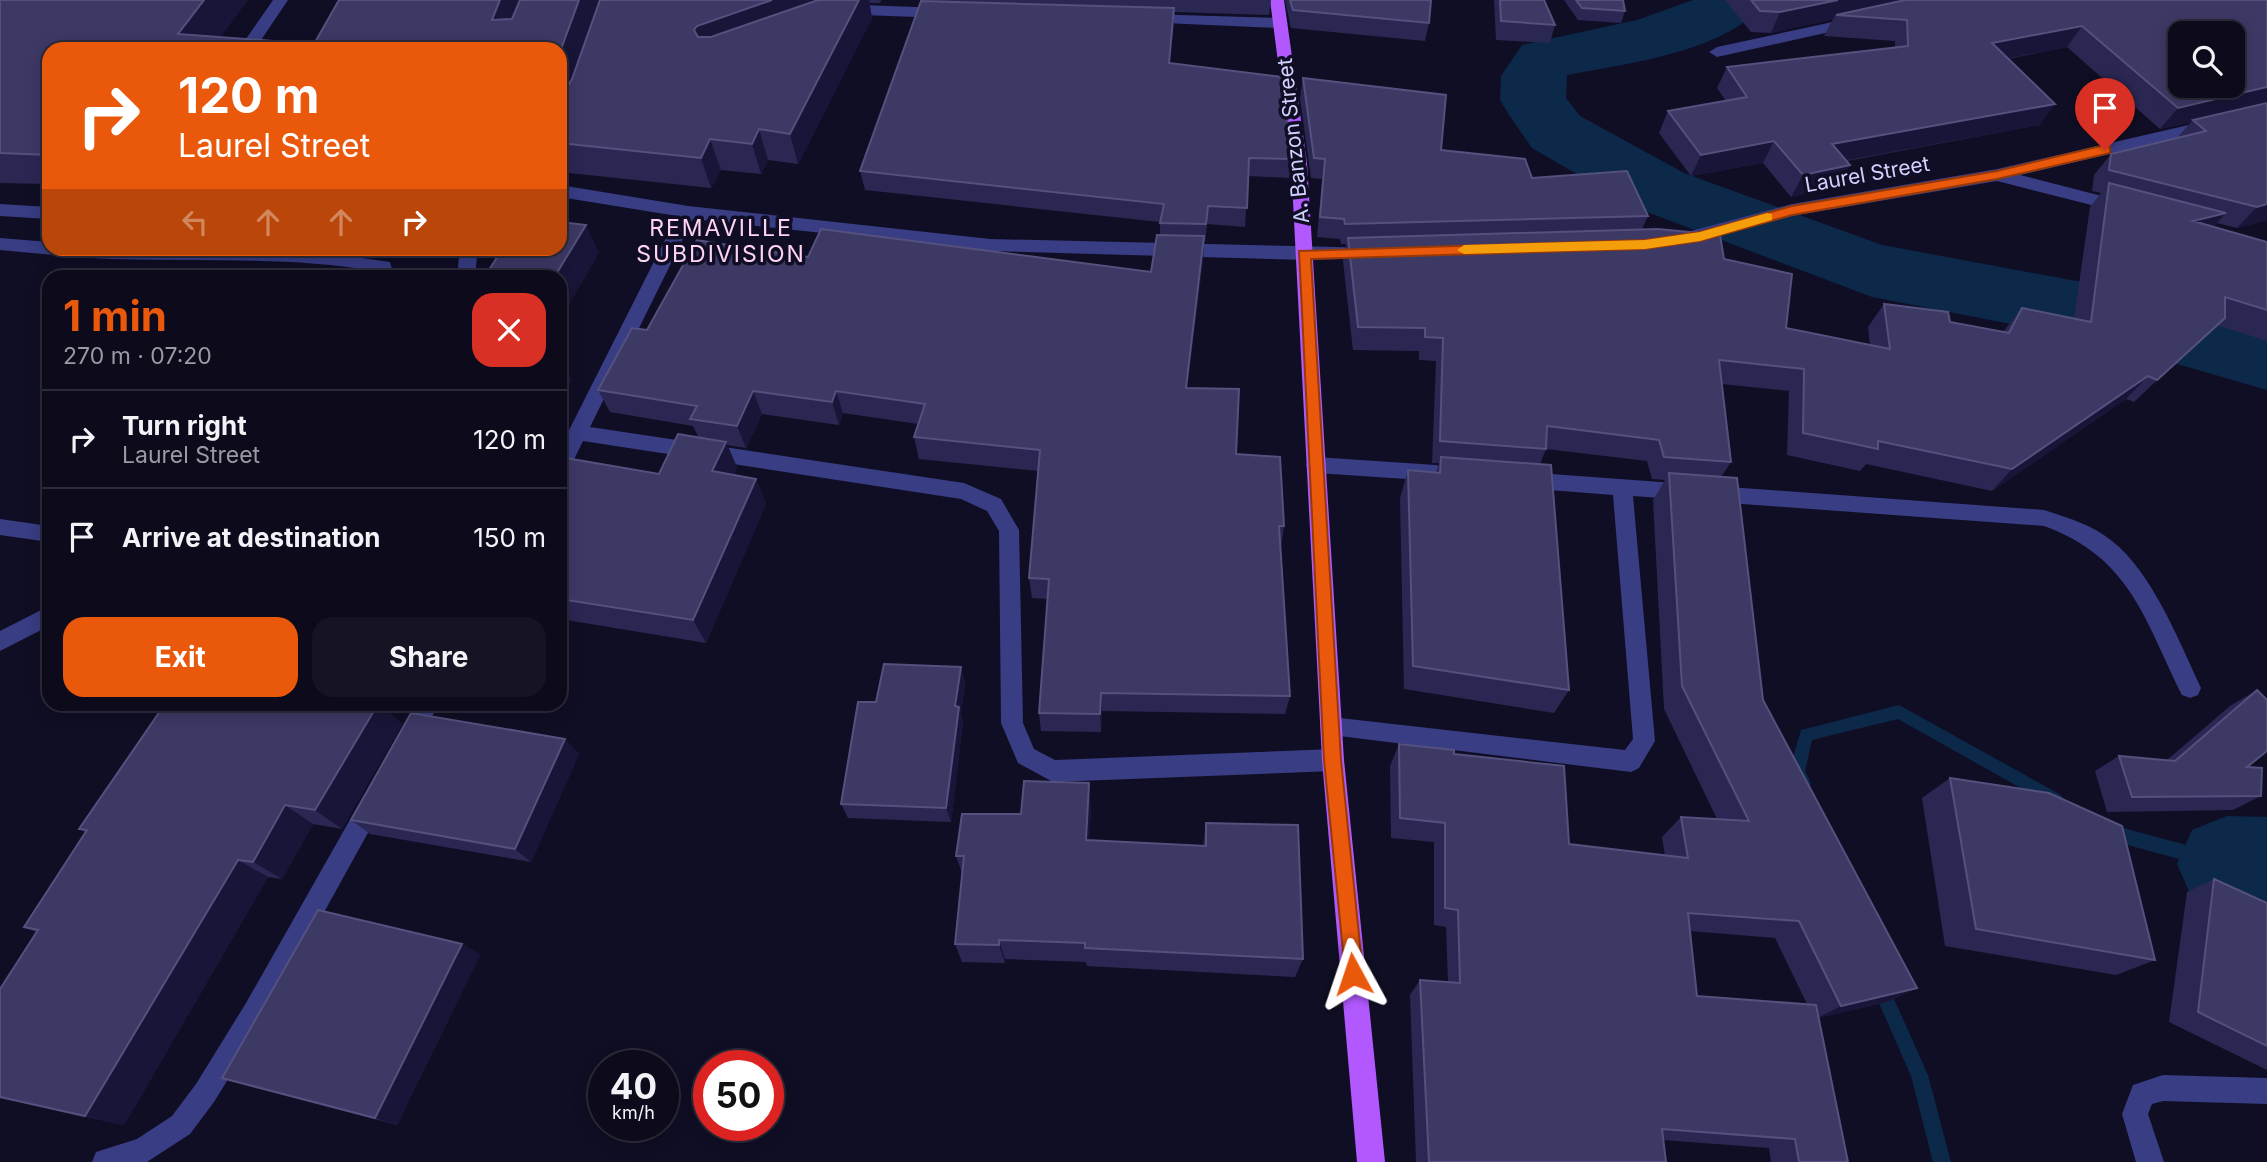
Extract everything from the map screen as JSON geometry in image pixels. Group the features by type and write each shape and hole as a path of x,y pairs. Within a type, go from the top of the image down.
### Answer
{"main road":[{"name":"A. Banzon Street","path":"1277,0 1299,163 1333,760 1371,1162"}],"street":[{"path":"252,42 281,0"},
{"path":"824,23 861,5 958,13"},
{"path":"1717,52 1878,17"},
{"path":"1126,18 1280,23"},
{"name":"Laurel Street","path":"1667,241 1700,236 1792,210 1997,175 2267,112"},
{"path":"1997,175 2146,213"},
{"path":"567,192 688,212 990,245 1304,254 1386,252"},
{"path":"0,210 42,213"},
{"path":"567,456 688,212"},
{"path":"0,244 42,247"},
{"path":"284,256 361,261 384,267 384,270"},
{"path":"580,433 964,491 994,505 1010,530 1012,723 1026,756 1053,771 1333,760"},
{"path":"1316,465 1455,475"},
{"path":"1497,478 2015,513 2044,518 2073,528 2111,552 2136,586 2190,688"},
{"path":"1331,727 1631,761 1644,741 1622,486"},
{"path":"0,527 42,533"},
{"path":"0,642 42,619"},
{"path":"395,763 424,711"},
{"path":"106,1162 144,1150 181,1125 205,1093 255,1012 381,786"},
{"path":"2150,1162 2135,1114 2142,1094 2163,1088 2267,1091"}],"building":[{"path":"0,0 204,0 178,34 287,42 42,42 42,155 0,153"},
{"path":"339,0 500,0 492,20 512,19 520,0 579,0 564,42 315,42"},
{"path":"600,0 772,0 697,26 694,30 698,37 711,37 818,0 859,0 790,134 759,129 752,144 710,139 701,158 567,144 567,87"},
{"path":"1290,0 1431,0 1429,23 1293,10"},
{"path":"1500,0 1544,0 1555,25 1501,21"},
{"path":"1576,0 1623,0 1625,11 1582,8"},
{"path":"1751,0 1838,0 1780,12 1760,11"},
{"path":"1905,0 2267,0 2267,87 2245,92 2245,21 2168,21 2168,98 2220,98 2178,108 2082,26 1992,43 2055,104 1832,144 1850,165 1803,175 1774,141 1701,155 1668,111 1747,97 1727,67 1908,46 1907,20 1836,15"},
{"path":"921,1 1174,8 1169,63 1282,77 1292,159 1249,158 1247,208 1208,206 1206,224 1160,223 1164,204 860,171"},
{"path":"1303,78 1446,95 1441,150 1525,159 1532,178 1627,171 1648,216 1345,224 1344,219 1320,217 1325,159 1314,158"},
{"path":"2267,103 2267,204 2257,207 2109,170 2111,154 2206,131 2193,120"},
{"path":"2109,183 2226,213 2193,221 2267,242 2267,310 2225,297 2225,318 2157,380 2148,376 2012,469 1878,441 1878,449 1803,433 1804,369 1719,360 1731,462 1664,457 1659,440 1547,426 1546,449 1440,441 1443,338 1425,337 1425,328 1358,327 1348,238 1658,229 1720,235 1724,259 1792,274 1786,328 1890,349 1884,304 1948,312 1950,322 2009,333 2022,308 2091,322"},
{"path":"567,223 586,225 559,270 489,270 498,256 567,256"},
{"path":"821,229 1151,272 1157,235 1204,236 1186,388 1239,389 1236,454 1280,457 1284,526 1279,526 1290,696 1101,693 1100,714 1039,713 1049,579 1029,578 1040,450 914,437 925,404 836,391 832,402 753,391 737,426 690,419 697,406 598,390 632,328 647,330 697,240 808,257"},
{"path":"678,434 726,442 712,471 756,479 693,620 567,600 567,458 659,474"},
{"path":"1441,457 1551,465 1569,690 1413,666 1408,470 1440,473"},
{"path":"1669,473 1737,478 1763,700 1917,988 1841,1006 1799,921 1688,913 1697,996 1816,1005 1848,1162 1799,1162 1795,1139 1662,1129 1666,1162 1429,1162 1420,980 1460,983 1458,910 1445,908 1445,823 1400,818 1399,744 1454,750 1454,754 1564,766 1569,844 1688,858 1681,817 1749,821 1682,686"},
{"path":"884,664 961,667 955,706 959,707 946,808 841,804 858,702 876,702"},
{"path":"2257,690 2267,700 2267,751 2247,767 2262,768 2261,796 2132,797 2119,756 2175,761"},
{"path":"160,711 374,711 315,810 285,805 253,862 238,860 85,1116 0,1097 0,989 38,930 24,927 87,830 79,829"},
{"path":"411,713 565,739 515,849 351,820"},
{"path":"1950,778 2049,793 2122,826 2155,960 1976,929"},
{"path":"1024,781 1089,783 1086,840 1206,846 1206,823 1298,825 1303,959 1085,948 1085,943 999,940 999,945 955,944 964,856 956,856 962,814 1021,814"},
{"path":"2214,879 2267,903 2267,1046 2198,1012"},
{"path":"318,910 462,944 375,1118 222,1078"}],"waterway":[{"path":"1735,0 1721,11 1674,30 1617,45 1545,59 1534,76 1533,100 1556,132 1659,190 1872,270 2098,313 2267,361"},
{"path":"1803,783 1797,771 1806,735 1899,712 2056,800"},
{"path":"2108,827 2124,836 2227,864 2267,892"},
{"path":"2227,864 2267,865"},
{"path":"1880,987 1919,1075 1942,1162"}],"slow traffic":[{"path":"1464,250 1645,244 1700,236 1767,217"}],"district":[{"name":"REMAVILLE SUBDIVISION","path":"721,241"}],"route":[{"path":"1353,974 1333,760 1304,254 1645,244 1700,236 1792,210 1997,175 2105,150"}]}
